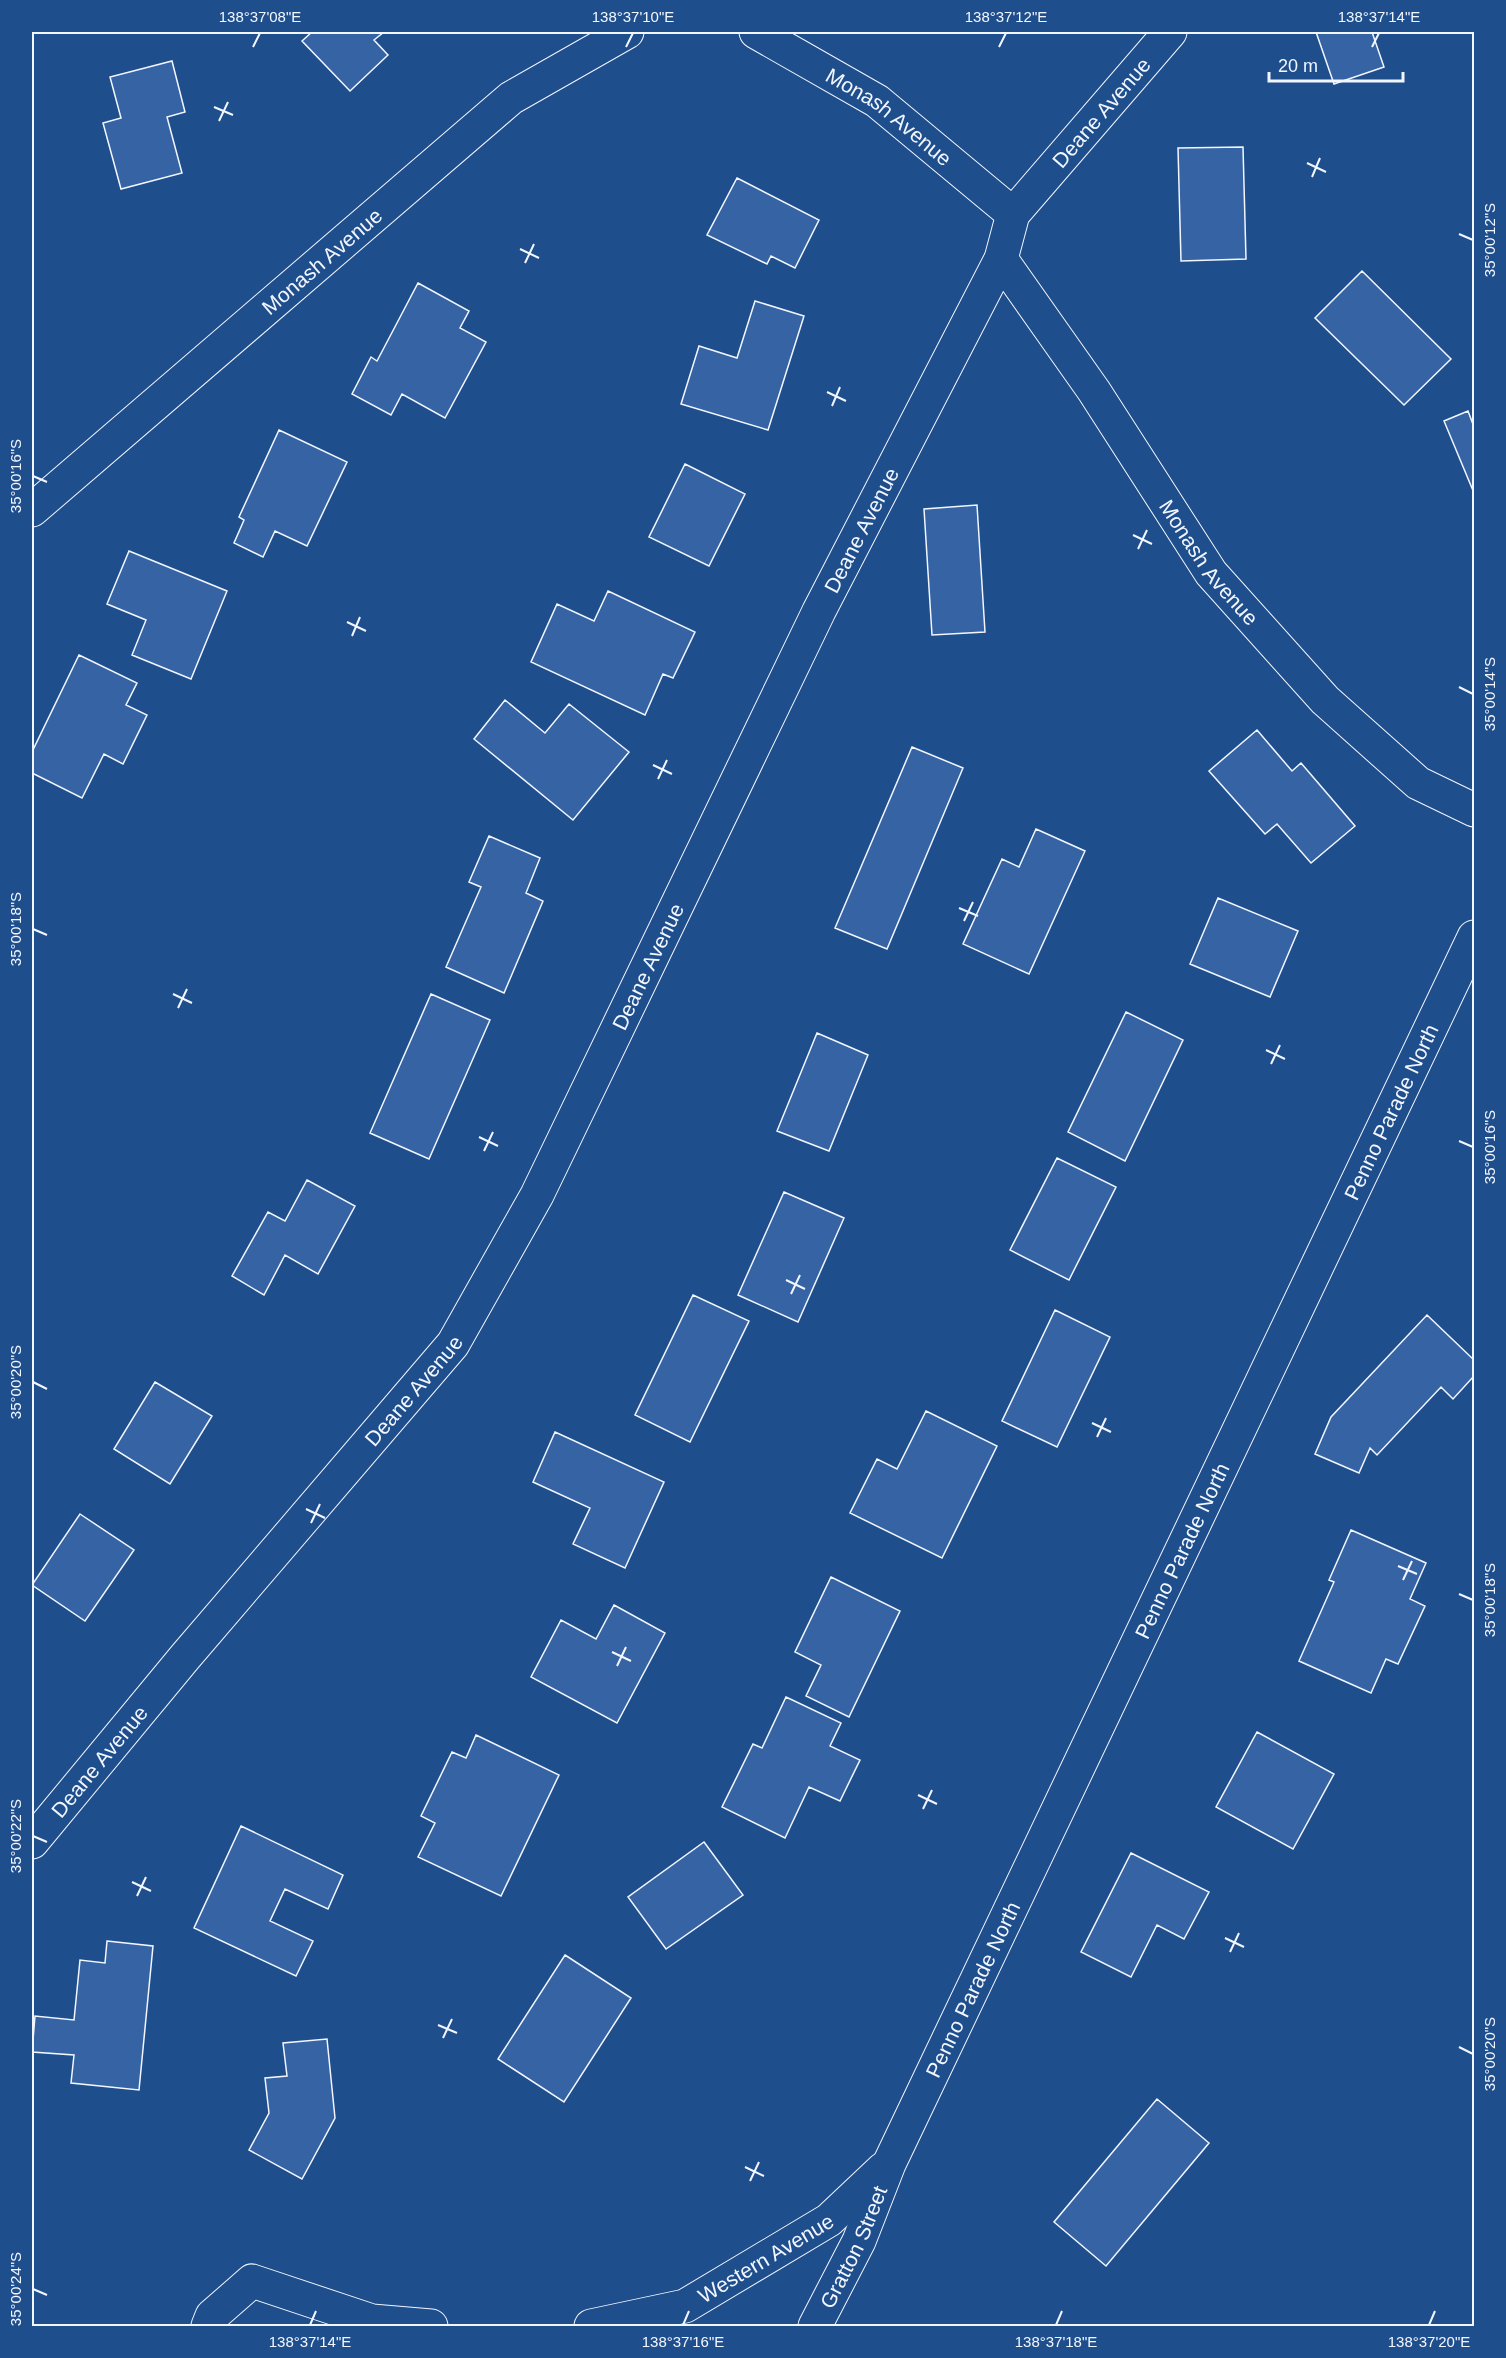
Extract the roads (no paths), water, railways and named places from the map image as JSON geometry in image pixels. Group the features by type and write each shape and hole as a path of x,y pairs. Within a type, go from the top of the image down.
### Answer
{"street":[{"name":"Monash Avenue","path":"32,510 511,98 627,32"},
{"name":"Monash Avenue","path":"756,32 877,101 1013,214"},
{"name":"Deane Avenue","path":"32,1842 185,1658 453,1344 537,1195 819,611 1001,259 1013,214 1170,32"},
{"name":"Monash Avenue","path":"1001,259 1094,391 1211,573 1324,700 1418,783 1474,810"},
{"name":"Penno Parade North","path":"889,2164 1474,937"},
{"name":"Western Avenue","path":"591,2326 685,2306 829,2220 889,2164"},
{"name":"Gratton Street","path":"815,2326 860,2241 889,2164"},
{"path":"208,2326 212,2316 252,2281 372,2321 430,2326"}]}
